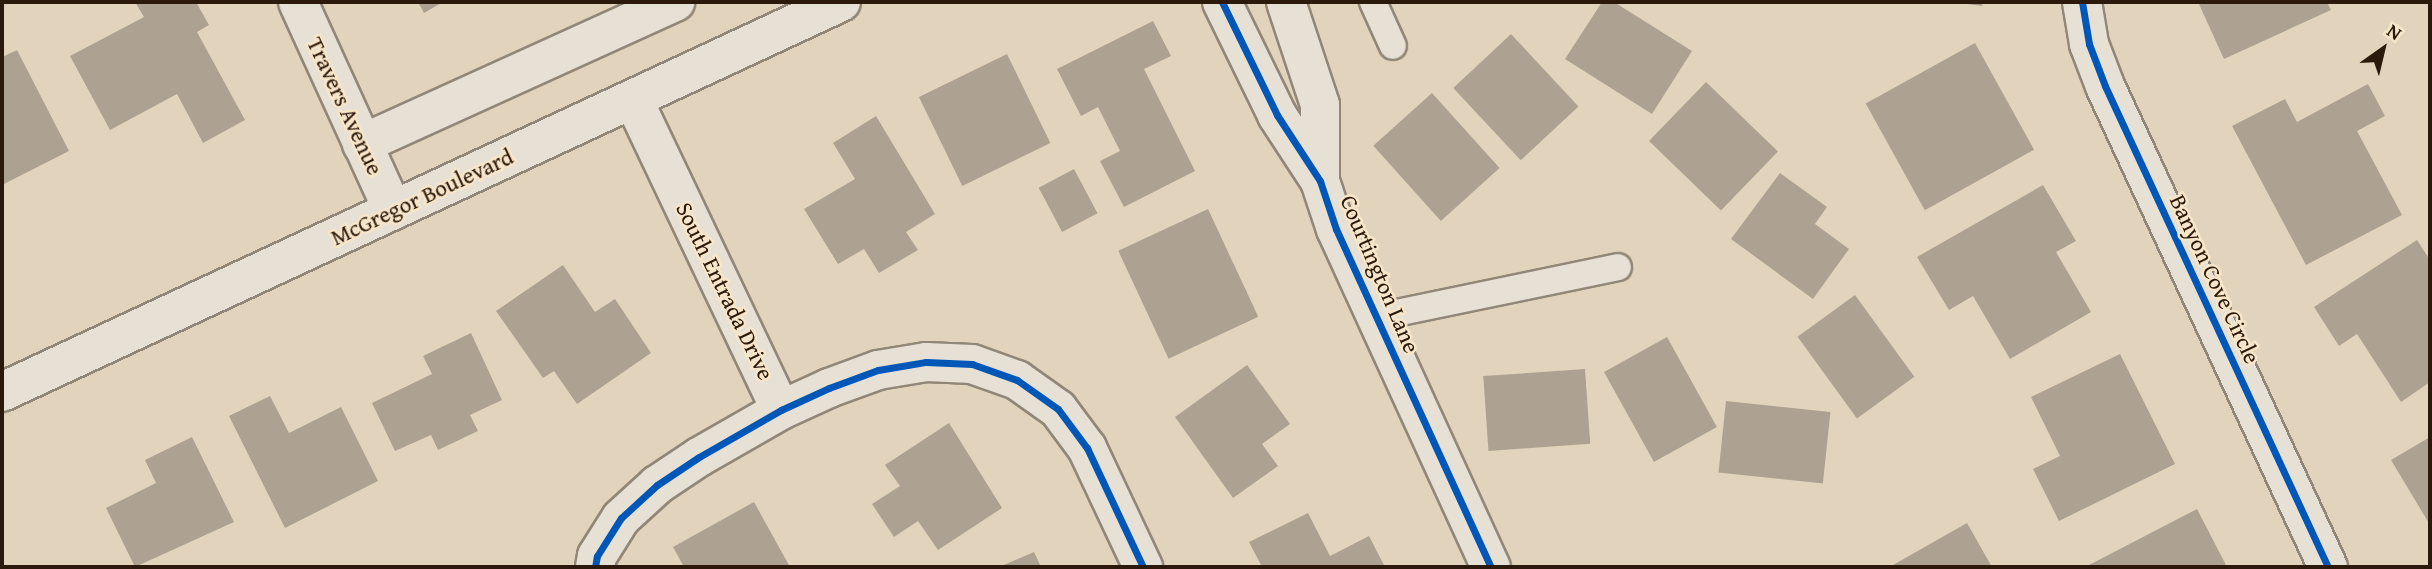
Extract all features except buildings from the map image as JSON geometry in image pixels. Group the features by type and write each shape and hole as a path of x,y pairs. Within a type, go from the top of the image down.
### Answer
{"street":[{"name":"Travers Avenue","path":"298,2 393,211"},
{"path":"362,144 675,2"},
{"name":"McGregor Boulevard","path":"2,392 841,2"},
{"name":"Courtington Lane","path":"1222,2 1277,115 1320,181 1336,229 1491,567"},
{"name":"Courtington Lane","path":"1286,2 1320,105 1320,181"},
{"name":"Banyon Cove Circle","path":"2082,2 2089,44 2105,86 2328,567"},
{"name":"South Entrada Drive","path":"633,99 781,410"},
{"path":"596,567 597,556 621,518 657,485 781,410 829,388 878,370 926,362 972,364 1017,380 1058,409 1087,448 1143,567"}],"lane":[{"path":"1373,2 1393,46"},
{"path":"1377,317 1618,267"}],"cycle path":[{"path":"1222,2 1277,115 1320,181 1336,229 1491,567"},
{"path":"2082,2 2089,44 2105,86 2328,567"},
{"path":"595,567 597,556 621,518 657,485 699,457 781,410 829,388 878,370 926,362 972,364 1017,380 1058,409 1087,448 1143,567"}]}
